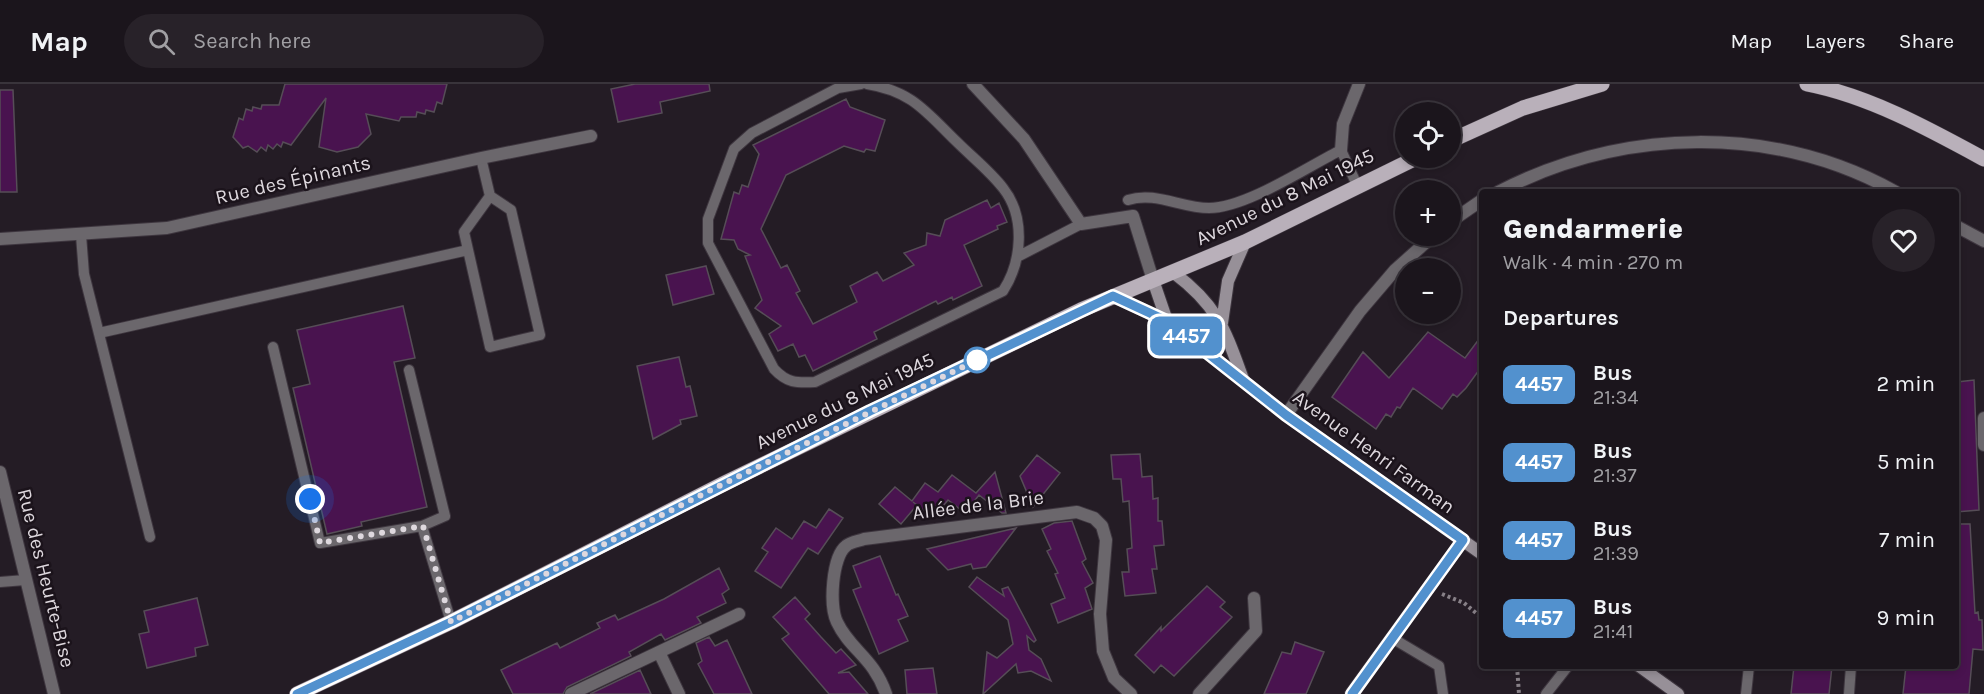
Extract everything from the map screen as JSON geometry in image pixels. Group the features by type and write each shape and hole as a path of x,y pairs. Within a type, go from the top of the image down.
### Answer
{"main road":[{"path":"1461,136 1523,108 1602,84"},
{"path":"1807,84 1864,101 1932,131 1984,159"},
{"name":"Avenue du 8 Mai 1945","path":"297,694 451,622 860,417 1113,296 1174,273 1245,242 1395,168"}],"street":[{"path":"973,84 1024,139 1081,224 1133,216 1167,321"},
{"path":"1341,150 1343,124 1359,84"},
{"name":"Rue des Épinants","path":"0,239 167,228 481,158 591,136"},
{"path":"1504,189 1523,179 1580,158 1636,145 1692,140 1762,146 1820,160 1889,189"},
{"path":"1461,214 1479,202"},
{"path":"1959,228 1984,241"},
{"name":"Avenue Henri Farman","path":"1222,323 1228,281 1245,242"},
{"path":"1286,415 1360,311 1395,270 1422,246"},
{"name":"Avenue Henri Farman","path":"1174,273 1203,297 1222,323 1244,380"},
{"name":"Avenue Henri Farman","path":"1113,296 1167,321 1286,415 1479,552"},
{"path":"1984,418 1982,422 1984,445"},
{"name":"Rue des Heurte-Bise","path":"0,472 54,694"},
{"name":"Allée de la Brie","path":"886,694 880,676 836,620 833,599 835,564 846,546 864,539 1077,512 1094,518 1102,526 1106,540 1100,614 1103,651 1114,678 1131,694"},
{"path":"1352,694 1463,540"},
{"path":"1199,694 1256,631 1254,598"},
{"path":"571,694 739,614"},
{"path":"659,652 679,694"},
{"path":"1643,669 1678,694"}],"lane":[{"path":"861,84 838,88 752,132 735,149 708,219 708,243 774,369 784,379 796,383 815,382 1003,291 1014,275 1019,256 1016,216 1003,188 913,99 889,86 867,84"},
{"path":"1128,200 1143,195 1184,206 1211,208 1238,203 1341,150 1357,185"},
{"path":"481,158 490,196 511,210 540,335 490,347 464,232 490,196"},
{"path":"1019,256 1081,224"},
{"path":"81,235 84,274 150,537"},
{"path":"99,333 468,250"},
{"path":"273,347 320,543 423,526 445,516 409,370"},
{"path":"423,526 451,622"},
{"path":"0,582 25,580"},
{"path":"1392,638 1439,666 1443,694"},
{"path":"1546,694 1566,669"},
{"path":"1746,694 1749,669"},
{"path":"1849,694 1851,669"}],"path":[{"path":"1428,588 1464,603 1479,616"},
{"path":"1517,669 1519,694"}],"building":[{"path":"285,84 447,84 442,104 437,102 434,112 426,110 425,114 417,112 416,117 401,117 399,121 366,114 371,134 358,147 337,152 319,147 326,98 291,145 283,142 281,147 277,144 273,149 268,145 266,151 261,147 257,152 248,146 243,148 233,137 239,118 243,120 246,109 252,111 253,107 261,109 262,105 279,105"},
{"path":"635,84 709,84 710,91 660,102 662,113 618,122 611,89"},
{"path":"0,90 13,90 17,192 0,192"},
{"path":"846,99 850,107 885,120 875,151 866,149 864,152 844,146 786,175 761,229 781,268 787,265 800,291 796,293 813,324 857,302 850,286 877,272 883,281 914,265 904,253 926,245 927,233 940,236 945,220 987,200 991,208 999,203 1007,222 997,226 998,229 964,245 982,286 953,300 952,297 938,304 936,301 874,332 877,339 813,371 805,355 799,357 793,344 778,351 769,334 781,326 755,308 762,300 745,256 750,255 738,249 734,240 721,239 734,192 739,194 742,185 748,187 759,154 753,145"},
{"path":"706,266 714,294 673,305 666,275"},
{"path":"403,306 415,358 394,362 427,507 361,522 362,526 327,534 293,388 310,384 297,330"},
{"path":"1428,332 1465,358 1479,339 1479,370 1466,388 1457,397 1453,394 1442,409 1413,388 1400,408 1397,407 1391,417 1386,414 1376,429 1332,397 1363,352 1389,378"},
{"path":"679,357 686,387 690,386 697,416 680,420 681,424 653,439 637,366"},
{"path":"1974,380 1979,510 1959,512 1959,431 1959,382"},
{"path":"1140,454 1142,477 1152,476 1153,499 1158,498 1158,521 1162,521 1164,545 1154,546 1157,569 1152,569 1156,593 1125,596 1122,572 1129,572 1127,549 1132,548 1129,501 1123,502 1121,479 1113,479 1111,455"},
{"path":"1037,455 1060,473 1033,507 1020,476"},
{"path":"995,472 1006,513 1002,513 979,495 965,513 948,500 933,518 917,505 901,524 879,504 895,487 912,501 925,483 938,492 952,475 976,493"},
{"path":"829,509 843,518 818,554 808,548 781,588 755,571 768,552 762,548 776,528 792,539 804,521 816,528"},
{"path":"1072,521 1086,559 1082,562 1093,583 1085,588 1092,609 1058,623 1051,604 1065,598 1055,574 1058,573 1047,551 1051,549 1042,529 1054,523"},
{"path":"1959,524 1970,524 1975,613 1978,612 1979,620 1982,620 1983,650 1973,649 1969,694 1903,694 1906,669 1959,669"},
{"path":"1016,528 986,567 973,569 971,564 948,570 927,549"},
{"path":"880,556 896,595 898,594 908,616 898,620 908,641 879,654 853,590 861,587 853,566"},
{"path":"719,568 729,589 722,594 726,603 697,617 701,623 665,640 661,634 629,652 631,656 567,687 563,694 513,694 501,670 557,643 560,648 600,628 597,623 615,615 618,620 664,599"},
{"path":"977,577 1004,596 1002,589 1008,587 1036,640 1034,642 1027,636 1029,650 1041,659 1051,681 1031,671 1018,673 1016,664 983,694 987,652 997,658 1013,644 1008,620 969,587"},
{"path":"1207,586 1225,602 1220,607 1232,617 1174,676 1161,665 1154,673 1135,655 1161,627 1161,631"},
{"path":"795,597 810,614 805,619 821,637 836,653 841,649 856,665 838,673 849,672 868,694 829,694 782,639 789,634 773,617"},
{"path":"197,598 208,645 195,648 196,656 147,668 139,634 149,632 144,611"},
{"path":"709,637 715,646 727,640 752,694 714,694 698,664 702,661 696,643"},
{"path":"1295,642 1324,652 1306,694 1264,694 1282,652 1291,654"},
{"path":"933,668 937,694 907,694 905,670"},
{"path":"1794,669 1832,669 1829,694 1791,694"},
{"path":"640,670 651,694 590,694"}],"bus line":[{"name":"4457","path":"297,694 451,622 870,411 1113,296 1167,321 1286,415 1463,540 1352,694"}],"route":[{"path":"310,499 320,543 423,526 451,622 725,483 977,360"}]}
